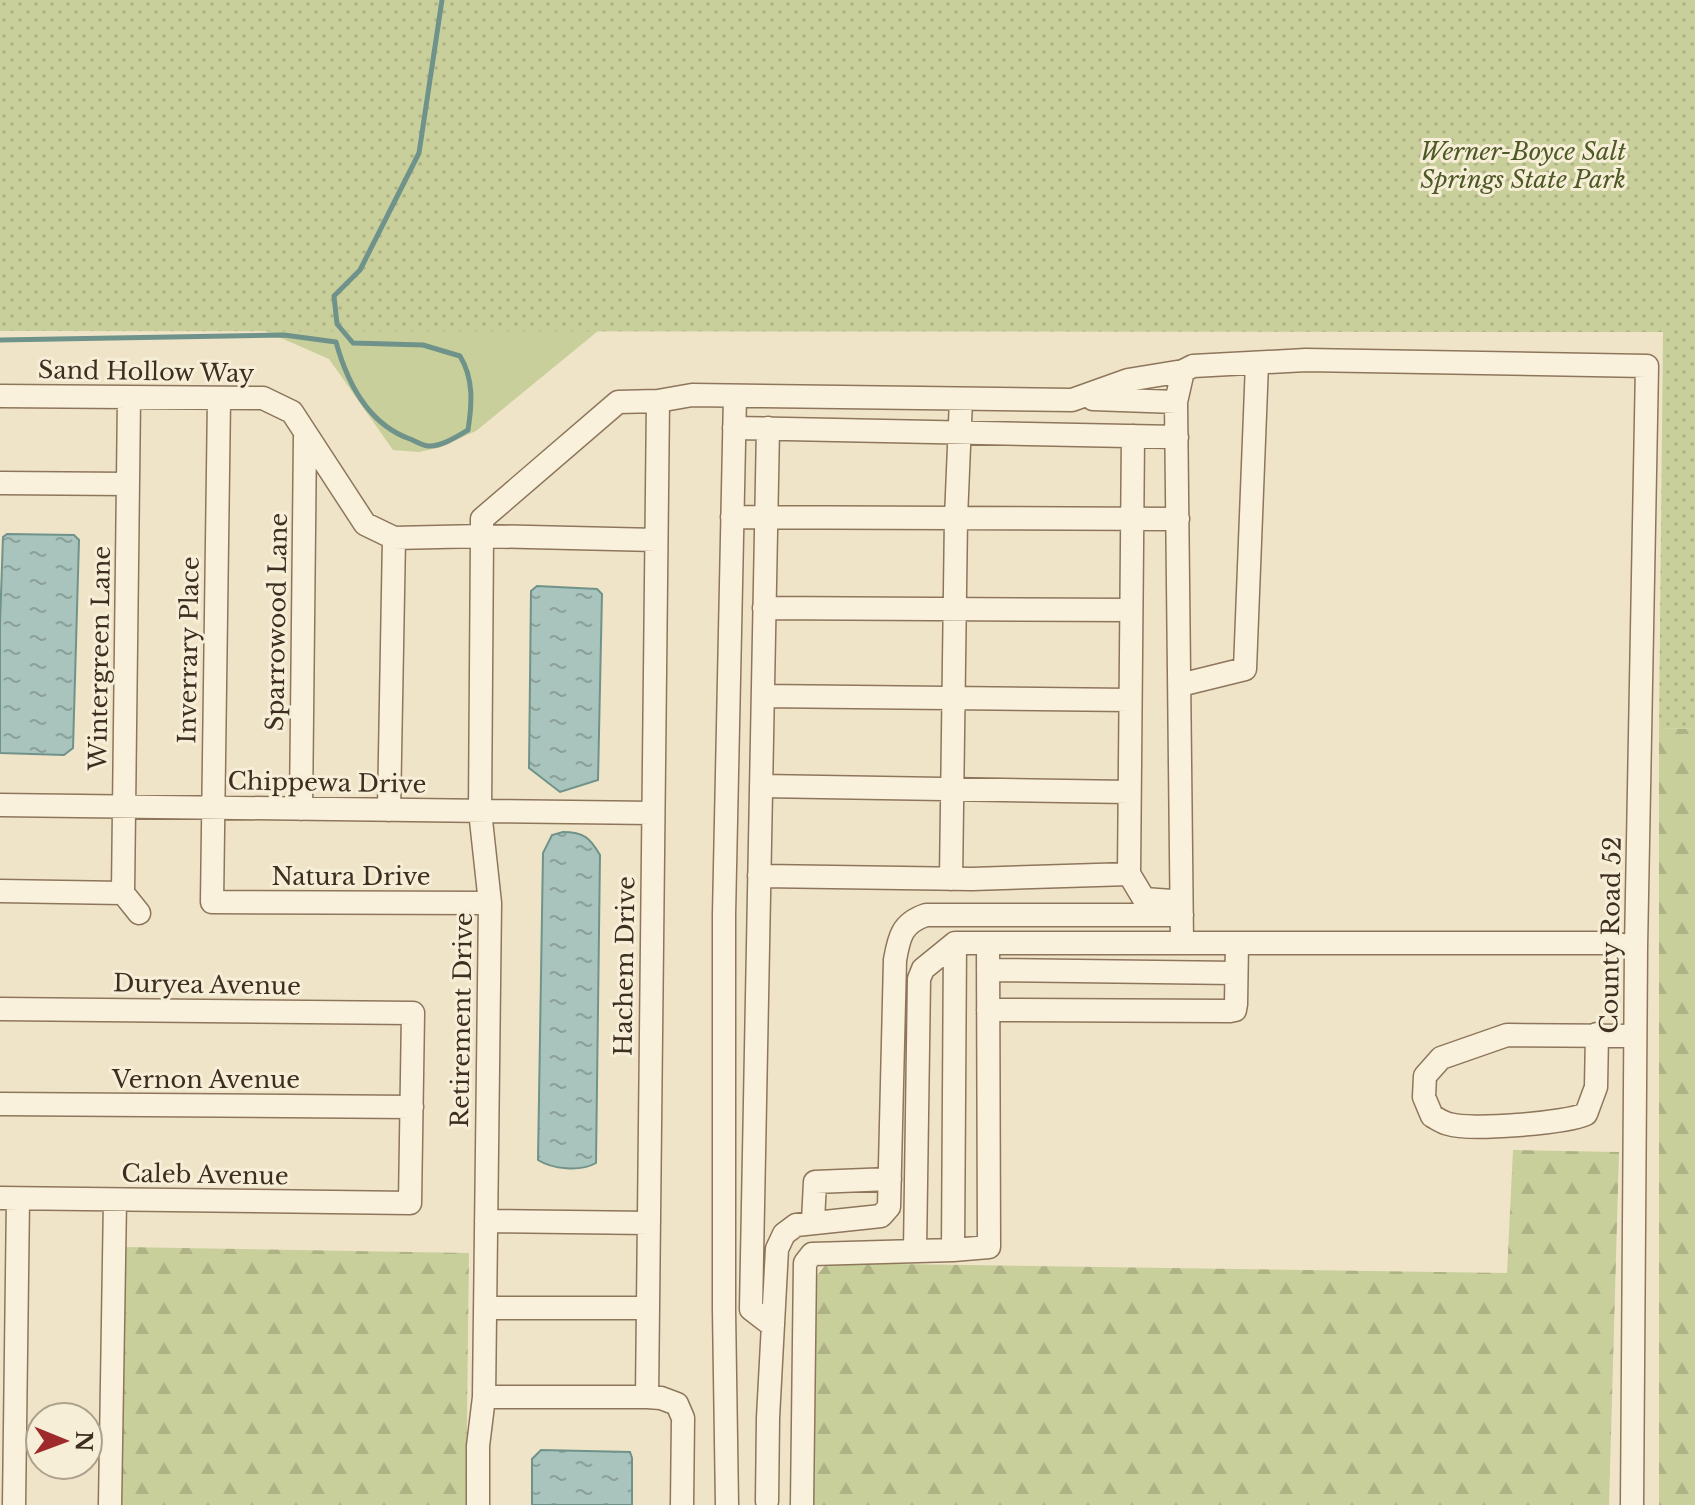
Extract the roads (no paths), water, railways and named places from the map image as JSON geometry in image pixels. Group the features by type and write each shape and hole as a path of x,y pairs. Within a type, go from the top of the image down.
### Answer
{"street":[{"name":"County Road 52","path":"1257,363 1306,360 1647,366 1636,948 1632,1505"},
{"path":"1072,400 1128,380 1183,371 1193,366 1257,363 1245,669 1180,685"},
{"path":"1182,943 1176,402 1183,371"},
{"path":"482,536 482,519 618,402 658,401 692,395 1176,402"},
{"name":"Sand Hollow Way","path":"0,396 263,398 292,412 365,524 394,538"},
{"path":"727,1505 724,915 735,396"},
{"name":"Wintergreen Lane","path":"123,893 129,398"},
{"name":"Inverrary Place","path":"212,902 219,399"},
{"path":"951,879 956,518 961,399"},
{"name":"Hachem Drive","path":"647,1397 658,401"},
{"path":"734,428 1177,437"},
{"path":"768,428 751,1309 773,1326"},
{"name":"Sparrowood Lane","path":"301,809 305,436"},
{"path":"1133,436 1129,874 1144,899 1182,908"},
{"path":"733,468 767,468"},
{"path":"0,483 128,484"},
{"path":"732,517 1178,519"},
{"path":"389,810 394,538 482,536 656,540"},
{"name":"Retirement Drive","path":"478,1505 478,1446 484,1397 490,903 480,811 482,536"},
{"path":"764,608 1130,610"},
{"path":"763,696 1130,700"},
{"path":"761,786 1129,792"},
{"name":"Chippewa Drive","path":"0,805 653,813"},
{"path":"759,876 951,879 1129,874"},
{"path":"0,891 123,893 139,913"},
{"name":"Natura Drive","path":"212,902 490,903"},
{"path":"988,943 989,1247 812,1254 805,1263 802,1501 766,1503 777,1249 784,1234 796,1225 881,1216 889,1207 895,960 899,937 910,920 926,915 1182,908"},
{"path":"915,1251 919,979 929,963 955,943 1613,943 1636,948"},
{"path":"953,1250 955,943"},
{"path":"988,1010 1235,1010 1237,943"},
{"path":"988,970 1236,973"},
{"name":"Duryea Avenue","path":"0,1009 413,1013 412,1107"},
{"path":"1597,1034 1596,1087 1586,1114 1573,1120 1507,1125 1451,1125 1432,1116 1424,1097 1425,1076 1441,1058 1507,1035 1597,1034 1635,1036"},
{"name":"Vernon Avenue","path":"0,1104 412,1107"},
{"name":"Caleb Avenue","path":"9,1198 410,1203 412,1107"},
{"path":"813,1221 815,1182 890,1179"},
{"path":"9,1198 14,1505"},
{"path":"110,1505 115,1200"},
{"path":"486,1221 649,1223"},
{"path":"485,1308 648,1308"},
{"path":"484,1397 647,1397 677,1404 681,1412 682,1505"}],"water":[{"path":"7,534 74,535 79,540 73,748 64,755 0,753 0,623 3,537"},
{"path":"537,586 597,589 602,594 598,780 560,792 529,768 531,591"},
{"path":"563,832 586,837 600,855 596,1163 574,1168 551,1166 538,1160 543,853 552,835"},
{"path":"541,1450 630,1452 632,1505 532,1505 532,1459"}],"waterway":[{"path":"0,340 284,335 336,342 346,372 361,400 395,432 433,446 468,430 471,392 460,356 423,345 353,343 337,324 334,296 360,270 419,153 442,0"}],"park label":[{"name":"Werner-Boyce Salt Springs State Park","path":"1523,166"}]}
